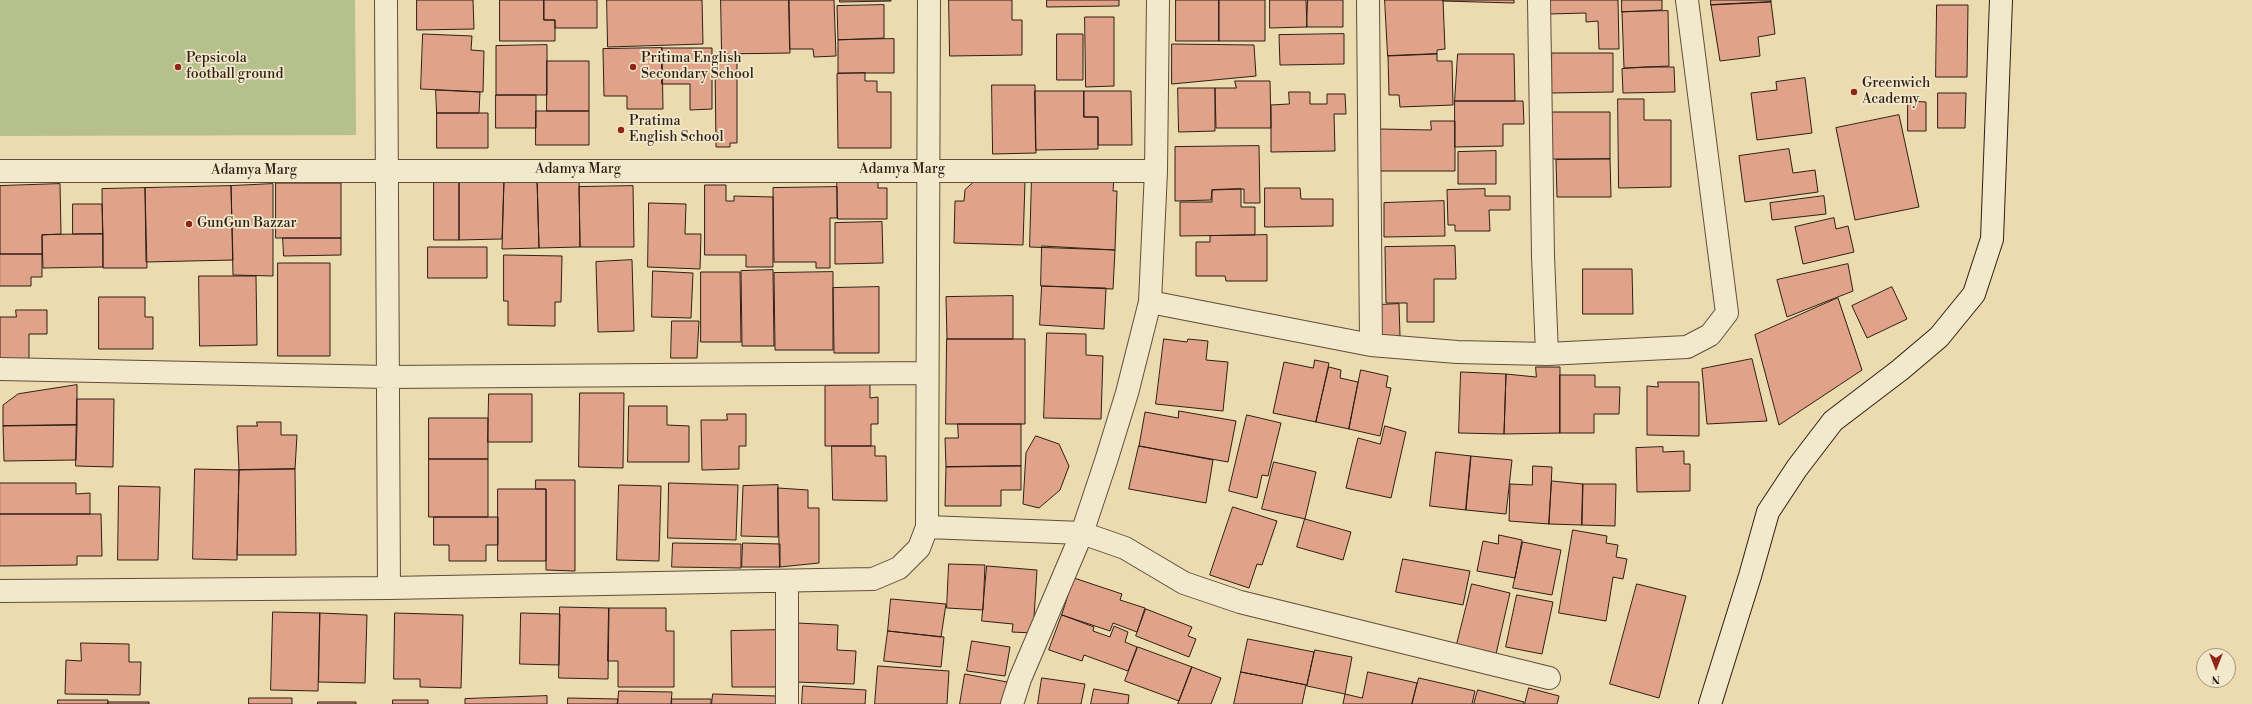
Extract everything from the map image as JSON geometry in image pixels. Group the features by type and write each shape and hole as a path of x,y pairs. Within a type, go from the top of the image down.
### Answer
{"street":[{"path":"386,0 385,171 389,588"},
{"path":"0,591 389,588 873,579 899,568 918,548 927,527 929,0"},
{"path":"1012,704 1020,679 1082,533 1127,393 1150,302 1156,171 1158,0"},
{"path":"1368,0 1371,345"},
{"path":"1539,0 1543,249 1547,354"},
{"path":"1150,302 1371,345 1457,352 1547,354 1687,347 1710,335 1727,312 1687,0"},
{"path":"1710,704 1750,576 1768,512 1797,468 1833,421 1900,370 1939,337 1974,294 1992,239 2001,0"},
{"name":"Adamya Marg","path":"0,171 1156,171"},
{"path":"0,369 388,377 927,373"},
{"path":"927,527 1082,533 1125,548 1184,583 1240,602 1549,678"},
{"path":"787,581 787,704"}],"green space":[{"name":"Pepsicola football ground","path":"0,0 355,0 356,135 0,136"}],"building":[{"path":"417,0 473,0 474,29 417,30"},
{"path":"500,0 544,0 544,20 555,20 555,41 500,41"},
{"path":"544,0 597,0 597,28 555,28 555,20 544,20"},
{"path":"607,0 702,0 703,44 608,47"},
{"path":"721,0 789,0 790,53 722,54"},
{"path":"789,0 834,0 836,56 814,57 813,49 790,49"},
{"path":"840,0 891,0 891,1 840,2"},
{"path":"949,0 1012,0 1012,20 1022,20 1022,55 950,56"},
{"path":"1047,0 1119,0 1119,6 1047,7"},
{"path":"1176,0 1219,0 1219,41 1176,41"},
{"path":"1219,0 1265,0 1265,41 1219,41"},
{"path":"1270,0 1306,0 1307,27 1270,28"},
{"path":"1308,0 1343,0 1343,27 1307,27"},
{"path":"1385,0 1443,0 1445,49 1437,50 1437,54 1388,56"},
{"path":"1514,0 1514,3 1443,1"},
{"path":"1548,0 1618,0 1619,49 1599,49 1598,21 1586,22 1586,13 1549,14"},
{"path":"1622,0 1662,0 1662,10 1622,12"},
{"path":"1711,0 1771,0 1771,2 1711,5"},
{"path":"1771,2 1775,34 1758,37 1760,56 1720,61 1711,5"},
{"path":"884,5 884,38 838,40 837,6"},
{"path":"1937,5 1968,5 1967,77 1936,77"},
{"path":"1668,11 1669,66 1624,68 1622,12"},
{"path":"1085,17 1114,17 1114,86 1086,87"},
{"path":"423,34 472,36 471,50 484,51 483,92 421,89"},
{"path":"1057,34 1083,34 1083,80 1057,80"},
{"path":"1344,34 1344,64 1280,65 1279,35"},
{"path":"894,39 894,73 838,73 838,40"},
{"path":"1172,44 1254,45 1256,76 1172,84"},
{"path":"547,45 547,95 496,95 496,46"},
{"name":"Pritima English Secondary School","path":"662,48 663,109 627,109 627,96 604,96 603,49"},
{"path":"662,48 712,48 712,109 690,110 690,84 662,84"},
{"path":"1552,53 1613,53 1613,92 1552,93"},
{"path":"1437,54 1437,61 1452,61 1453,105 1400,107 1399,95 1389,95 1388,56"},
{"path":"1458,54 1514,54 1515,101 1455,101"},
{"path":"737,58 737,143 730,143 730,147 716,147 715,59"},
{"path":"547,61 589,61 589,111 547,111"},
{"path":"1674,67 1675,92 1623,93 1622,69"},
{"path":"865,73 865,81 877,81 877,92 891,92 891,148 838,148 837,74"},
{"path":"1805,78 1812,133 1757,140 1751,93 1777,90 1776,82"},
{"path":"1235,81 1270,81 1271,128 1216,128 1215,88 1236,88"},
{"path":"992,85 1035,85 1036,153 993,154"},
{"path":"1178,88 1215,88 1215,131 1179,132"},
{"path":"436,90 480,92 479,113 437,113"},
{"path":"1035,91 1084,91 1084,117 1098,117 1098,149 1036,150"},
{"path":"1084,91 1131,91 1132,145 1098,145 1098,117 1084,117"},
{"path":"1289,92 1310,92 1310,104 1327,104 1327,94 1345,94 1346,114 1334,114 1335,151 1271,152 1271,105 1289,104"},
{"path":"1938,93 1966,93 1965,128 1938,128"},
{"path":"496,95 536,95 536,128 496,128"},
{"path":"1618,99 1644,99 1644,120 1671,120 1671,187 1619,188"},
{"path":"1455,101 1523,101 1524,124 1503,124 1503,146 1455,147"},
{"path":"1908,101 1926,102 1926,131 1908,131"},
{"path":"536,111 589,111 589,145 536,145"},
{"path":"1552,112 1610,112 1610,159 1552,159"},
{"path":"437,113 488,113 488,148 437,148"},
{"path":"1899,115 1919,207 1855,220 1836,128"},
{"path":"1431,121 1455,121 1455,171 1379,171 1379,129 1431,130"},
{"path":"1259,146 1260,203 1244,203 1244,189 1212,190 1211,200 1175,201 1175,147"},
{"path":"1789,149 1793,173 1815,170 1818,192 1745,202 1739,156"},
{"path":"1496,151 1496,184 1458,184 1458,152"},
{"path":"1610,159 1611,197 1557,197 1556,160"},
{"path":"1032,176 1114,179 1113,191 1117,191 1115,250 1030,247"},
{"path":"579,177 580,247 539,248 537,178"},
{"path":"837,177 878,177 878,188 887,188 887,219 838,219"},
{"path":"537,178 539,248 502,249 504,180"},
{"path":"504,180 502,239 459,240 459,181"},
{"path":"976,180 1025,181 1023,245 954,243 955,201 964,201 965,190"},
{"path":"434,181 459,181 459,240 434,240"},
{"path":"276,183 341,183 341,238 276,238"},
{"path":"60,184 61,234 42,235 42,254 0,254 0,186"},
{"path":"273,184 273,276 233,275 231,186"},
{"path":"705,185 726,185 726,201 734,201 734,196 773,197 773,267 746,267 746,255 705,255"},
{"name":"GunGun Bazzar","path":"231,186 233,260 146,262 145,188"},
{"path":"633,186 634,247 580,247 579,187"},
{"path":"837,187 837,218 830,218 830,268 816,268 816,262 774,262 773,188"},
{"path":"145,188 147,268 103,268 102,189"},
{"path":"1265,188 1300,188 1301,199 1333,199 1333,226 1265,227"},
{"path":"1241,189 1241,207 1255,207 1255,235 1180,236 1180,202 1212,202 1212,190"},
{"path":"1485,189 1485,196 1510,196 1510,210 1489,210 1490,231 1455,231 1455,225 1448,225 1447,190"},
{"path":"1824,196 1826,214 1772,220 1770,203"},
{"path":"1444,201 1445,236 1384,237 1384,203"},
{"path":"649,203 686,204 685,234 701,234 700,269 648,267"},
{"path":"73,204 102,204 103,234 73,234"},
{"path":"1834,218 1836,229 1848,226 1854,252 1803,264 1795,227"},
{"path":"882,222 883,263 835,264 835,223"},
{"path":"103,234 103,267 43,268 42,235"},
{"path":"1267,235 1267,281 1226,281 1225,276 1196,276 1196,242 1210,242 1210,236"},
{"path":"283,238 341,238 341,255 284,256"},
{"path":"1042,246 1115,250 1113,289 1041,286"},
{"path":"1455,246 1456,279 1434,279 1434,322 1407,322 1407,303 1386,303 1385,247"},
{"path":"428,247 487,247 487,278 428,278"},
{"path":"0,254 42,254 42,277 31,277 31,286 0,286"},
{"path":"504,255 562,256 561,302 555,302 555,326 508,325 508,301 504,301"},
{"path":"632,260 634,331 598,332 596,262"},
{"path":"278,263 330,263 330,356 278,356"},
{"path":"1848,264 1853,291 1787,317 1777,280"},
{"path":"1583,269 1632,269 1633,314 1583,314"},
{"path":"773,270 774,346 742,346 741,271"},
{"path":"653,271 693,273 691,318 652,317"},
{"path":"701,272 740,272 741,342 701,342"},
{"path":"833,272 833,350 775,350 774,273"},
{"path":"199,276 256,276 257,345 200,346"},
{"path":"1042,286 1106,288 1104,329 1040,325"},
{"path":"879,287 879,353 834,353 833,288"},
{"path":"1892,287 1907,319 1867,338 1852,306"},
{"path":"1013,296 1013,339 947,339 946,297"},
{"path":"99,297 145,297 145,317 153,317 153,349 99,349"},
{"path":"1838,298 1862,370 1779,425 1755,335"},
{"path":"1399,304 1400,336 1379,336 1378,305"},
{"path":"16,310 47,310 47,334 29,334 29,359 0,359 0,317 16,317"},
{"path":"672,321 699,321 697,358 671,358"},
{"path":"1047,333 1086,334 1086,355 1103,356 1101,419 1044,418"},
{"path":"947,339 1025,339 1025,424 946,424"},
{"path":"1164,339 1187,342 1188,339 1208,341 1206,360 1228,362 1223,411 1156,404"},
{"path":"1752,359 1767,421 1707,424 1702,369"},
{"path":"1315,360 1329,363 1316,422 1273,413 1284,362 1313,368"},
{"path":"1329,367 1341,370 1340,378 1358,382 1349,429 1316,422"},
{"path":"1536,367 1560,367 1560,433 1504,434 1506,374 1536,377"},
{"path":"1361,370 1388,376 1386,387 1391,388 1380,436 1349,429"},
{"path":"1461,372 1506,374 1504,434 1459,433"},
{"path":"1560,375 1595,375 1595,387 1620,387 1619,414 1594,414 1594,433 1560,433"},
{"path":"1658,382 1699,382 1699,436 1647,435 1647,386 1658,387"},
{"path":"77,385 77,425 3,426 3,405 18,394"},
{"path":"870,385 870,398 878,397 878,424 871,424 871,446 825,446 825,386"},
{"path":"580,393 624,393 623,468 579,467"},
{"path":"489,394 532,394 532,442 488,442"},
{"path":"77,399 114,399 113,467 76,466"},
{"path":"629,406 667,406 667,425 689,426 689,462 628,462"},
{"path":"1179,411 1236,421 1228,462 1139,446 1145,412 1178,418"},
{"path":"727,414 746,414 746,446 739,446 739,469 702,470 701,420 727,420"},
{"path":"1247,415 1281,423 1268,476 1262,475 1257,498 1229,491"},
{"path":"429,418 488,418 488,459 429,459"},
{"path":"257,422 281,422 281,435 297,435 295,469 239,470 237,426 257,426"},
{"path":"958,424 1021,424 1021,466 946,467 945,438 958,438"},
{"path":"77,425 76,460 4,461 3,426"},
{"path":"1385,426 1406,432 1391,498 1346,488 1358,438 1380,444"},
{"path":"1036,436 1059,444 1069,466 1060,490 1039,508 1023,504 1026,453"},
{"path":"832,446 875,446 875,456 886,456 887,501 833,500"},
{"path":"1139,446 1213,460 1206,503 1129,489"},
{"path":"1663,447 1663,452 1684,451 1684,464 1690,464 1690,491 1637,492 1636,448"},
{"path":"1436,452 1471,456 1466,510 1430,506"},
{"path":"1471,456 1512,460 1506,514 1466,510"},
{"path":"429,459 488,459 488,517 429,517"},
{"path":"1274,462 1316,472 1305,519 1262,509"},
{"path":"1021,466 1021,490 1001,490 1001,506 945,506 946,467"},
{"path":"1533,466 1552,467 1549,524 1509,521 1510,484 1532,485"},
{"path":"195,469 239,470 237,560 193,559"},
{"path":"295,469 296,555 237,555 239,470"},
{"path":"536,480 575,480 575,571 546,570 546,489 536,489"},
{"path":"1552,481 1583,484 1582,525 1549,524"},
{"path":"0,483 76,483 76,494 90,493 90,514 0,514"},
{"path":"669,483 738,485 736,540 668,538"},
{"path":"1583,484 1616,484 1615,526 1582,525"},
{"path":"619,485 661,486 659,561 617,560"},
{"path":"778,485 778,537 741,536 743,486"},
{"path":"119,486 160,487 158,560 118,560"},
{"path":"778,488 808,490 808,508 819,508 819,563 780,567"},
{"path":"498,489 546,489 546,561 498,561"},
{"path":"1233,507 1277,521 1262,565 1257,564 1249,588 1210,575"},
{"path":"0,514 101,514 102,556 77,556 77,565 0,566"},
{"path":"434,517 498,517 498,545 486,545 486,561 449,561 449,545 434,545"},
{"path":"1305,519 1351,532 1343,560 1297,547"},
{"path":"1573,530 1607,536 1606,543 1618,545 1616,557 1627,559 1623,579 1613,577 1606,621 1559,613"},
{"path":"1499,535 1522,540 1515,578 1477,571 1483,541 1498,544"},
{"path":"1523,542 1561,550 1552,595 1513,588"},
{"path":"673,543 741,544 741,568 672,567"},
{"path":"743,543 780,544 780,567 742,567"},
{"path":"1403,559 1470,571 1463,605 1396,592"},
{"path":"949,564 985,565 983,610 947,608"},
{"path":"987,566 1037,570 1033,633 1012,632 1013,624 982,621"},
{"path":"1074,578 1122,594 1120,600 1145,608 1137,632 1113,623 1110,631 1062,615"},
{"path":"1472,584 1510,593 1496,654 1457,644"},
{"path":"1637,584 1686,596 1659,698 1610,684"},
{"path":"1517,595 1553,602 1542,654 1506,647"},
{"path":"891,599 946,604 941,637 888,631"},
{"path":"560,607 609,608 608,679 559,678"},
{"path":"609,608 666,608 666,631 674,631 674,687 618,687 618,661 608,661"},
{"path":"1146,609 1192,627 1188,636 1196,639 1189,657 1136,636"},
{"path":"273,612 320,613 318,691 271,690"},
{"path":"320,613 367,615 365,683 319,682"},
{"path":"395,613 463,615 461,688 420,687 420,679 394,679"},
{"path":"521,613 560,614 559,665 520,664"},
{"path":"1062,615 1094,627 1093,631 1110,637 1114,626 1128,632 1125,642 1137,647 1128,671 1084,655 1082,661 1049,650"},
{"path":"797,623 838,625 837,650 856,651 854,684 795,682"},
{"path":"780,630 780,687 732,687 731,631"},
{"path":"888,631 944,637 941,667 884,661"},
{"path":"1248,639 1314,652 1307,685 1241,672"},
{"path":"972,641 1010,647 1005,676 967,671"},
{"path":"81,643 129,644 129,662 141,662 140,695 65,694 66,660 81,661"},
{"path":"1138,647 1192,667 1179,701 1125,681"},
{"path":"1315,650 1352,657 1345,694 1307,686"},
{"path":"878,666 949,671 947,704 875,704"},
{"path":"1192,667 1221,678 1211,704 1178,704"},
{"path":"1241,672 1306,685 1302,704 1234,704"},
{"path":"1368,672 1417,683 1412,704 1343,704 1345,694 1362,698"},
{"path":"965,674 1007,682 1003,704 960,704"},
{"path":"1042,678 1085,684 1081,704 1038,704"},
{"path":"1419,678 1475,691 1472,704 1412,704"},
{"path":"803,686 866,690 865,704 802,704"},
{"path":"1529,688 1559,696 1557,704 1525,704"},
{"path":"1094,689 1129,695 1128,704 1091,704"},
{"path":"1478,690 1524,702 1523,704 1474,704"},
{"path":"619,691 672,692 671,704 618,704"},
{"path":"713,694 776,696 776,704 712,704"},
{"path":"547,696 547,704 465,704 465,699"},
{"path":"249,698 292,698 292,704 249,704"},
{"path":"568,698 618,699 617,704 568,704"},
{"path":"672,699 711,699 711,704 672,704"},
{"path":"58,700 108,700 108,704 58,704"},
{"path":"393,700 428,700 428,704 393,704"},
{"path":"108,702 149,702 149,704 108,704"},
{"path":"318,702 356,702 356,704 318,704"}],"place":[{"name":"Pepsicola football ground","path":"178,67"},
{"name":"Pritima English Secondary School","path":"633,67"},
{"name":"Greenwich Academy","path":"1854,92"},
{"name":"Pratima English School","path":"621,130"},
{"name":"GunGun Bazzar","path":"189,224"}]}
